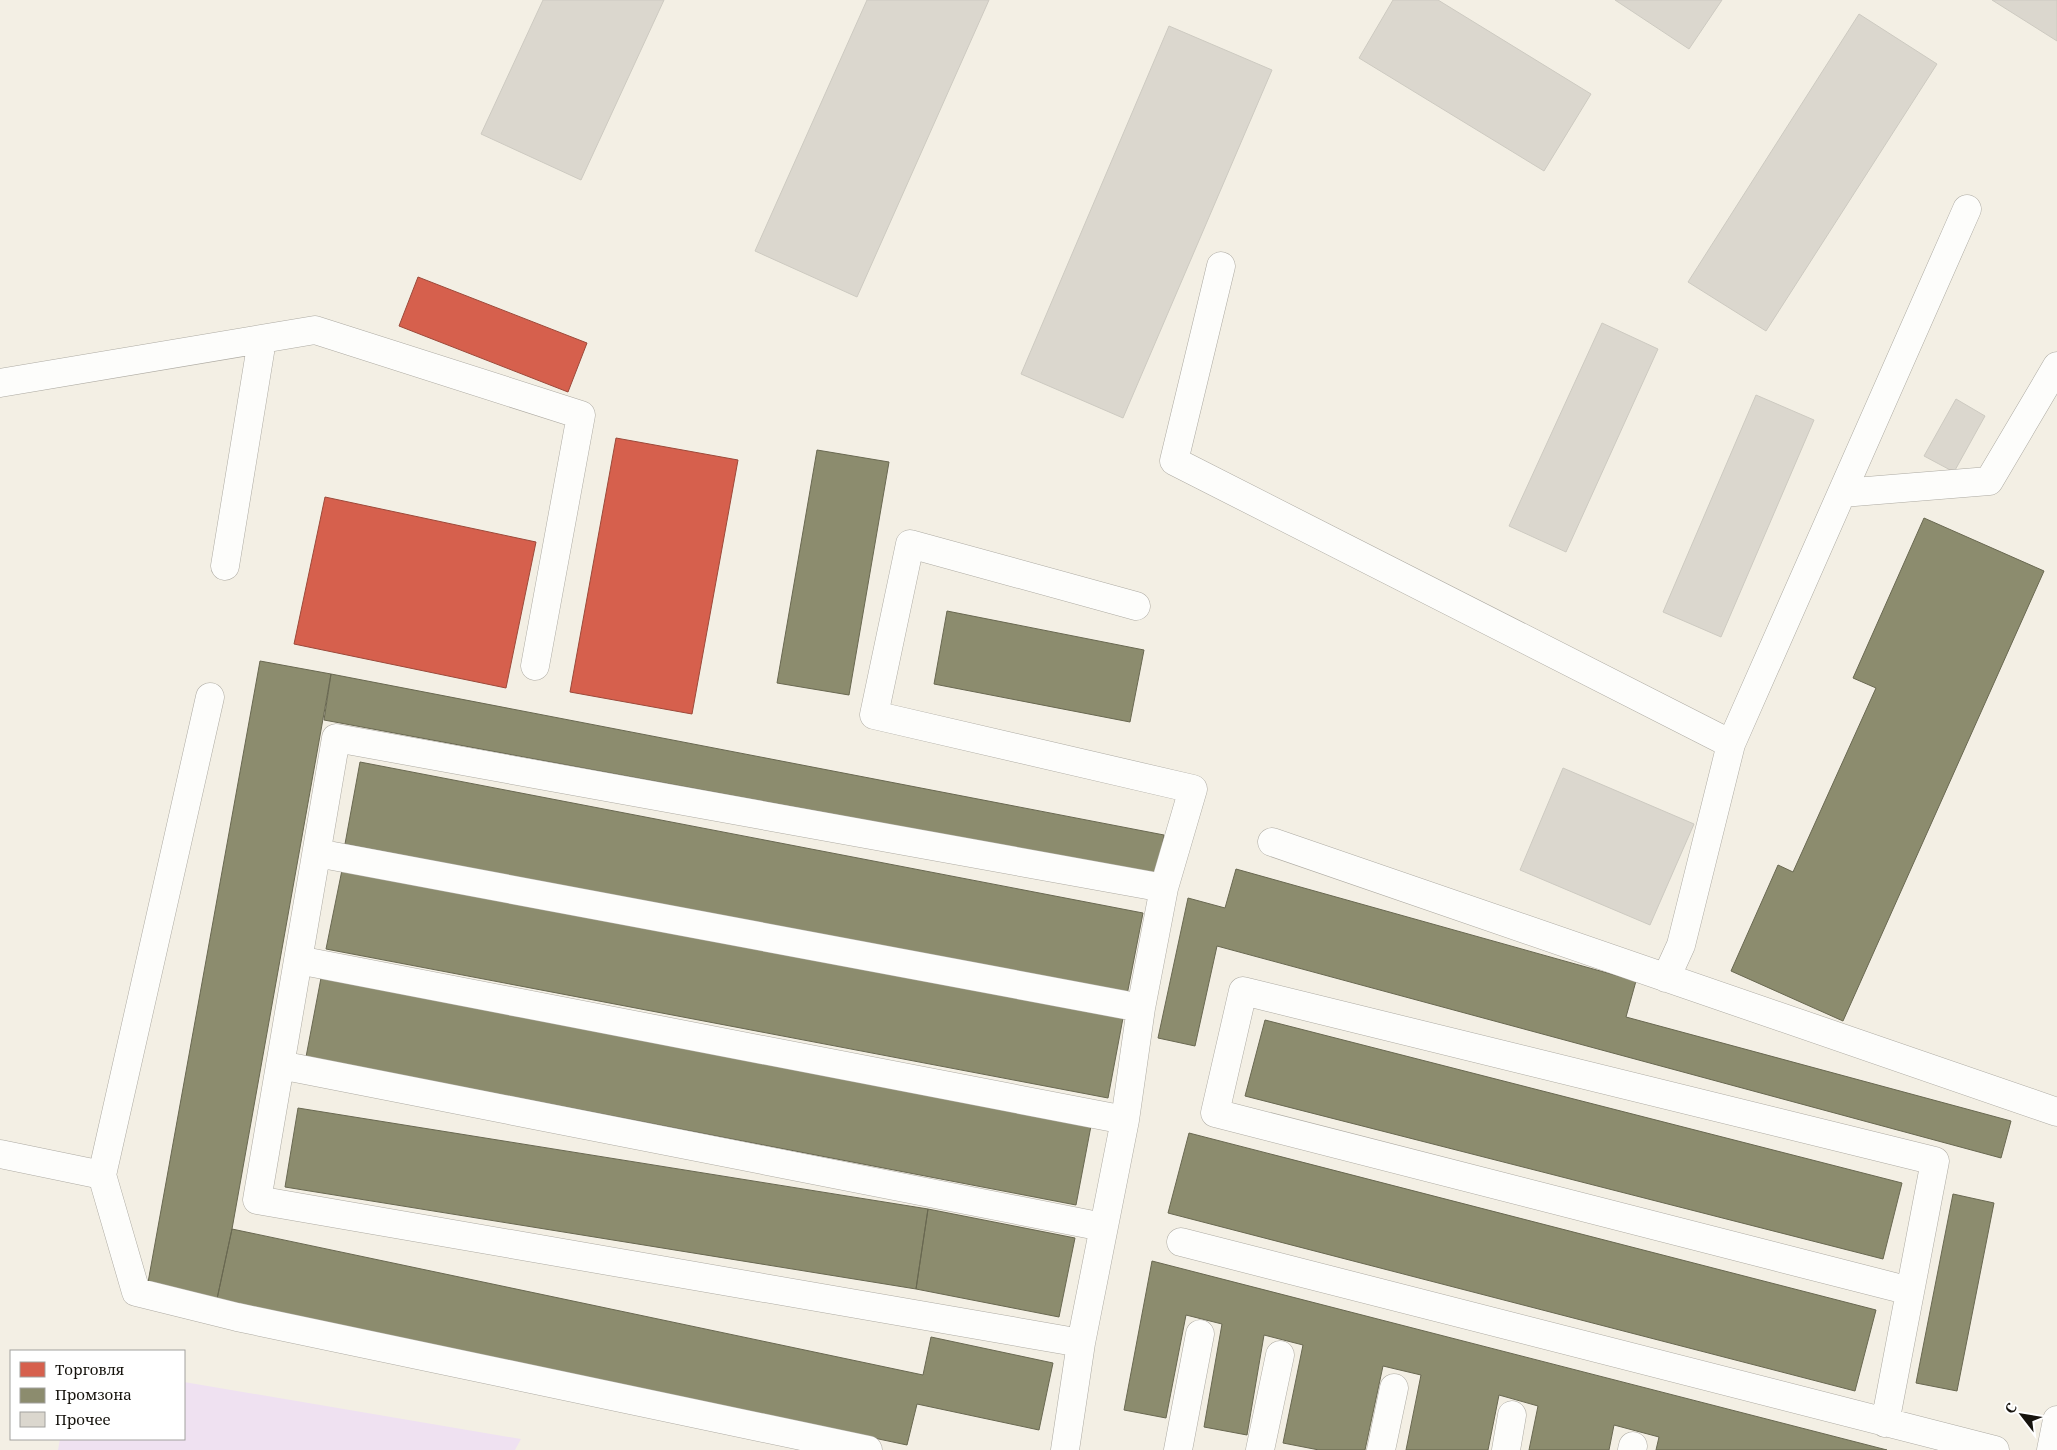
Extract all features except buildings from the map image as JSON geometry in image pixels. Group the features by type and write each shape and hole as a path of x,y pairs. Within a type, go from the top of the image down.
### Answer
{"street":[{"path":"1666,978 1681,945 1731,744 1967,209"},
{"path":"1221,266 1174,461 1731,744"},
{"path":"0,383 315,330 581,415 535,666"},
{"path":"225,566 262,340"},
{"path":"1842,493 1989,480 2057,366"},
{"path":"1065,1450 1103,1227 1125,1120 1141,1008 1164,888 1193,789 874,715 910,544 1136,606"},
{"path":"210,697 102,1175 136,1292 246,1319 868,1450"},
{"path":"1082,1344 257,1200 336,738 1164,888"},
{"path":"1272,842 2057,1112"},
{"path":"317,853 1141,1008"},
{"path":"298,960 1125,1120"},
{"path":"1885,1423 1910,1292 1935,1161 1243,990 1215,1113 1910,1292"},
{"path":"280,1065 1103,1227"},
{"path":"0,1154 102,1175"},
{"path":"1181,1242 1995,1450"},
{"path":"1178,1450 1200,1334"},
{"path":"1260,1450 1280,1355"},
{"path":"1381,1450 1394,1388"},
{"path":"1506,1450 1512,1416"},
{"path":"2051,1450 2057,1420"}],"shaded area":[{"path":"185,1382 521,1439 515,1450 58,1450 60,1440 185,1440"}]}
